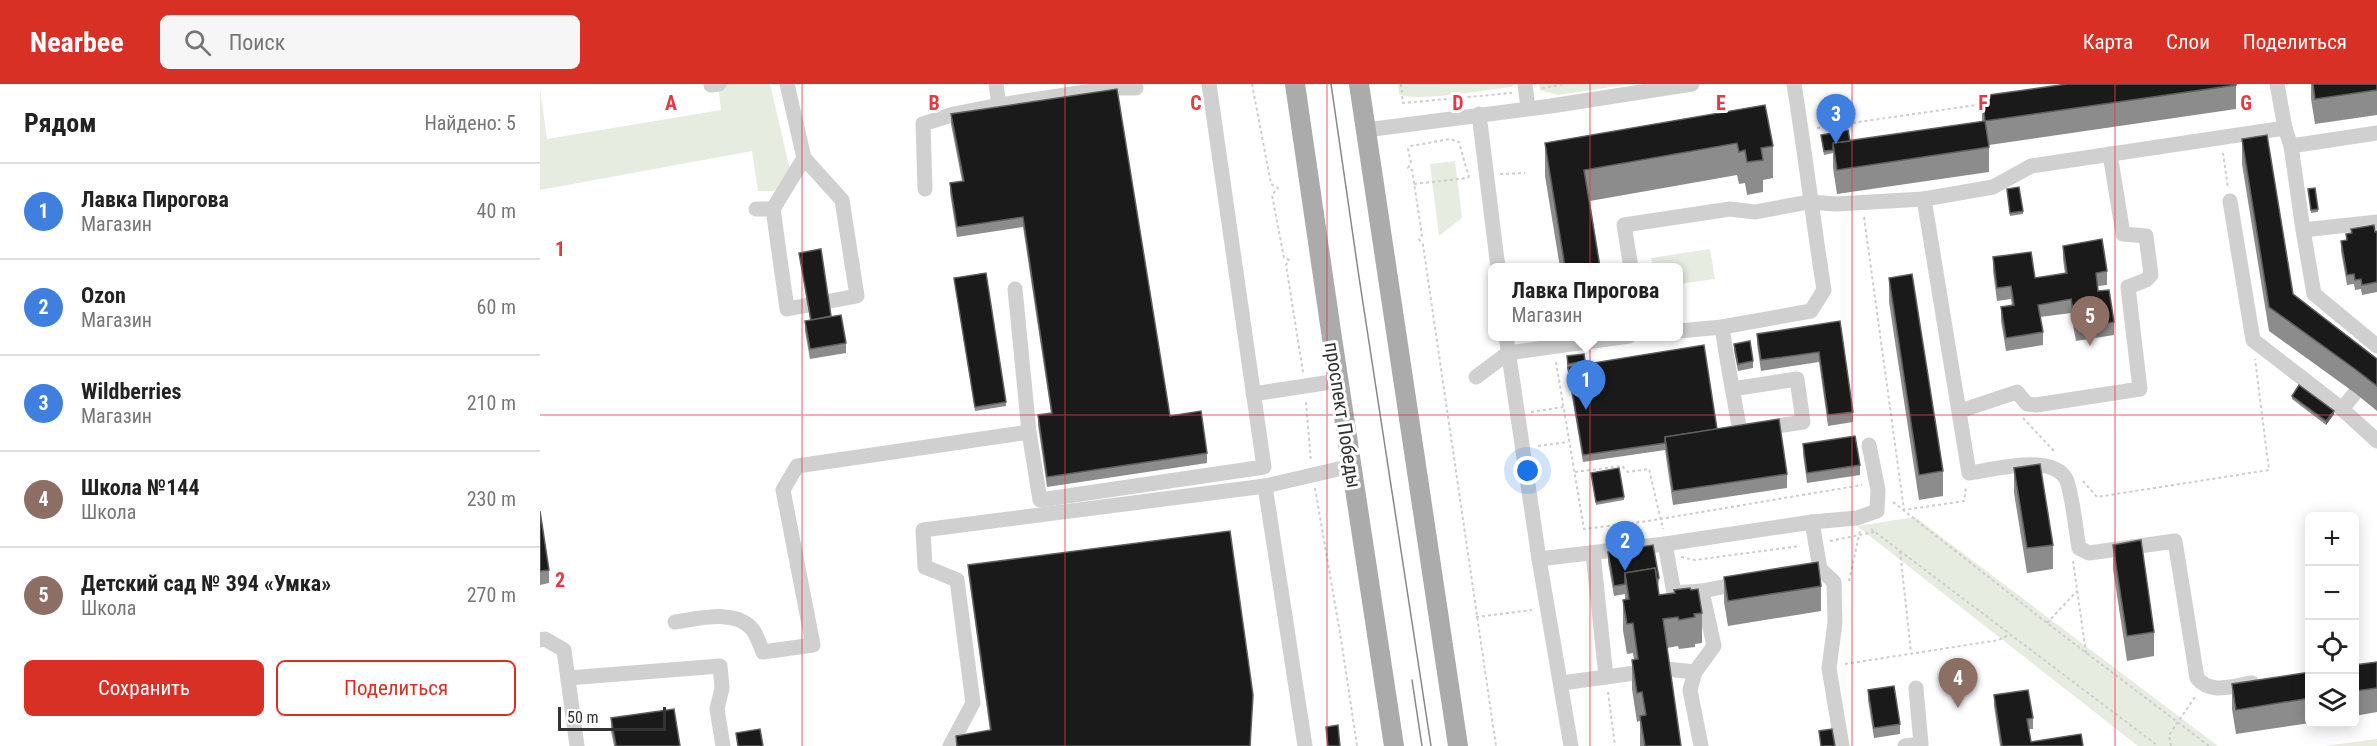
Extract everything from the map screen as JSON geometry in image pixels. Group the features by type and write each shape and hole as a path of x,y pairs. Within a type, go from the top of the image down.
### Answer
{"main road":[{"name":"проспект Победы","path":"1295,84 1394,746"},
{"path":"1359,84 1458,746"}],"street":[{"path":"788,84 804,158 842,200 857,296 787,309 773,209 804,158"},
{"path":"996,84 999,105"},
{"path":"1015,289 1029,432 1040,500 1264,466 1209,84"},
{"path":"1366,130 1691,84"},
{"path":"1683,331 1722,327 1811,311 1824,290 1809,202 1802,131 1794,84"},
{"path":"2277,84 2285,128 2291,146 2314,294 2377,346"},
{"path":"1525,87 1528,108"},
{"path":"925,189 923,124 954,114 999,105 1111,88 1136,88"},
{"path":"1479,114 1498,263"},
{"path":"1629,263 1624,225 1730,209 1755,212 1809,202 1836,204 1924,199 1992,187 2031,166 2285,128"},
{"path":"2291,146 2377,134"},
{"path":"1960,411 2017,392 2027,404 2036,405 2140,389 2128,287 2146,280 2151,275 2151,263 2146,236 2123,234 2110,154"},
{"path":"1924,199 1969,473 2039,464 2059,470 2066,480 2079,548 2089,553 2175,541 2197,678 2203,686 2215,688 2262,681"},
{"path":"2230,201 2253,340 2342,409 2377,441"},
{"path":"756,209 773,209"},
{"path":"2303,230 2377,222"},
{"path":"1722,327 1732,389 1740,432 1803,422 1797,380 1732,389"},
{"path":"1507,341 1539,560 1562,683 1571,746"},
{"path":"1476,377 1508,353 1544,347 1554,349 1600,341"},
{"path":"1253,394 1338,381"},
{"path":"2342,409 2355,393"},
{"path":"675,622 714,617 739,619 752,630 763,652 813,645 783,490 797,466 1029,432"},
{"path":"1539,560 1593,553 1666,549 1812,522 1857,518 1877,511 1877,486 1869,445"},
{"path":"950,746 973,703 957,580 925,567 923,530 1265,486 1351,466"},
{"path":"1265,486 1305,746"},
{"path":"1812,522 1820,569 1834,582 1835,623 1830,664 1842,746"},
{"path":"1666,549 1674,593 1702,591 1761,580"},
{"path":"1593,553 1606,677"},
{"path":"1796,573 1820,569"},
{"path":"1701,746 1690,690 1695,672 1714,645 1702,591"},
{"path":"540,640 545,639 564,650 577,746"},
{"path":"568,678 720,666 722,688 717,709 723,746"},
{"path":"1666,669 1695,672"},
{"path":"1562,683 1635,673"},
{"path":"1905,746 1921,744 1916,688"}],"path":[{"path":"1252,84 1271,184 1278,188 1272,195 1284,258 1289,260 1286,265 1305,386 1312,474 1357,746"},
{"path":"1401,84 1403,103 1505,95 1525,87 1565,84"},
{"path":"1802,131 1988,103"},
{"path":"2220,138 2230,201"},
{"path":"1469,178 1459,142 1450,139 1411,146 1408,149 1411,163 1408,168 1412,170 1422,235 1419,239 1423,245 1496,746"},
{"path":"1414,184 1525,172"},
{"path":"1862,202 1904,510"},
{"path":"2082,480 2097,497 2269,470 2253,340"},
{"path":"1554,349 1584,529 1877,486 2046,623 2209,746"},
{"path":"2002,396 2058,455"},
{"path":"1530,412 1563,407"},
{"path":"1534,447 1568,442"},
{"path":"1574,472 1622,466 1628,472 1649,469 1662,518"},
{"path":"1904,510 1964,501 1969,473"},
{"path":"1857,518 2158,746"},
{"path":"1666,549 1695,560 1816,544 1875,532"},
{"path":"2079,548 2073,561 2086,653"},
{"path":"1900,550 1911,652"},
{"path":"2046,623 2078,591"},
{"path":"1476,617 1547,608"},
{"path":"1830,664 1999,640 2010,634"},
{"path":"1606,677 1615,746"},
{"path":"2171,746 2169,735 2203,686"}],"shaded area":[{"path":"718,84 770,84 790,170 777,191 758,191 752,151 540,190 540,89 547,139 721,110"},
{"path":"1398,84 1514,84 1512,87 1420,97 1399,94"},
{"path":"1539,84 1631,84 1558,95 1540,90"},
{"path":"1455,161 1462,218 1439,236 1430,164"},
{"path":"1710,249 1715,279 1683,283 1683,263 1652,263 1651,258"},
{"path":"1915,517 2218,746 2138,746 1857,526"},
{"path":"2377,739 2377,746 2325,746"}],"building":[{"path":"2067,84 2236,85 1985,121 1982,96"},
{"path":"2313,84 2377,84 2377,90 2315,99"},
{"path":"1117,89 1170,416 1201,411 1207,453 1047,477 1038,415 1052,413 1023,217 957,227 950,183 964,181 951,114"},
{"path":"1765,105 1773,146 1761,148 1763,160 1747,162 1745,150 1739,152 1737,143 1584,170 1599,263 1564,263 1545,143"},
{"path":"1985,121 1989,147 1837,170 1833,143"},
{"path":"1848,130 1850,141 1833,143 1833,150 1824,151 1821,135"},
{"path":"2267,135 2293,294 2377,359 2377,386 2269,307 2242,139"},
{"path":"2019,187 2023,211 2010,213 2007,189"},
{"path":"2315,188 2318,209 2311,210 2308,189"},
{"path":"2374,225 2375,232 2377,231 2377,282 2362,285 2361,279 2355,280 2354,274 2347,275 2341,241 2347,240 2346,234 2352,233 2351,229"},
{"path":"2102,239 2107,271 2096,273 2098,291 2109,290 2114,322 2076,328 2071,299 2038,305 2043,332 2006,338 2001,307 2014,305 2011,286 1997,288 1993,257 2031,252 2035,278 2067,273 2063,246"},
{"path":"821,249 831,316 811,320 799,253"},
{"path":"986,273 1006,402 975,407 954,278"},
{"path":"1912,274 1943,471 1919,475 1889,278"},
{"path":"841,315 846,343 810,349 805,321"},
{"path":"1840,321 1853,412 1828,415 1819,352 1761,360 1757,334"},
{"path":"1750,341 1753,361 1738,364 1734,344"},
{"path":"1704,345 1717,429 1665,437 1665,443 1583,455 1568,367"},
{"path":"1584,354 1585,361 1568,364 1567,356"},
{"path":"2299,385 2334,411 2326,421 2292,396"},
{"path":"1779,419 1787,474 1673,491 1665,437"},
{"path":"1855,436 1860,465 1807,473 1803,444"},
{"path":"2040,464 2053,545 2027,548 2014,468"},
{"path":"1619,468 1624,497 1596,502 1591,473"},
{"path":"540,511 549,570 540,571"},
{"path":"1230,531 1253,695 1250,746 957,746 956,736 991,730 968,565"},
{"path":"2141,540 2154,632 2127,636 2113,545"},
{"path":"1653,545 1659,578 1657,579 1655,568 1625,573 1625,584 1614,586 1608,552"},
{"path":"1818,562 1821,586 1728,601 1724,577"},
{"path":"1655,568 1659,595 1675,593 1674,590 1698,589 1702,613 1679,620 1678,617 1663,619 1681,746 1645,746 1640,716 1646,715 1642,692 1637,693 1632,660 1638,659 1633,623 1627,624 1623,600 1629,599 1625,573"},
{"path":"2377,662 2377,688 2359,690 2359,664"},
{"path":"2305,673 2305,699 2236,710 2232,684"},
{"path":"1894,686 1900,724 1874,728 1868,690"},
{"path":"2028,690 2033,718 2027,719 2031,742 2081,734 2083,746 2002,746 1994,695"},
{"path":"674,709 680,746 616,746 611,718"},
{"path":"1338,725 1340,746 1328,746 1326,727"},
{"path":"760,729 763,746 738,746 736,733"},
{"path":"1832,729 1835,746 1821,746 1819,731"}],"tram line":[{"path":"1331,84 1431,746"},
{"path":"1412,680 1422,746"}],"place":[{"name":"Wildberries","path":"1836,144"},
{"name":"Детский сад № 394 «Умка»","path":"2090,346"},
{"name":"Лавка Пирогова","path":"1586,410"},
{"name":"Ozon","path":"1625,571"},
{"name":"Школа №144","path":"1958,708"}]}
